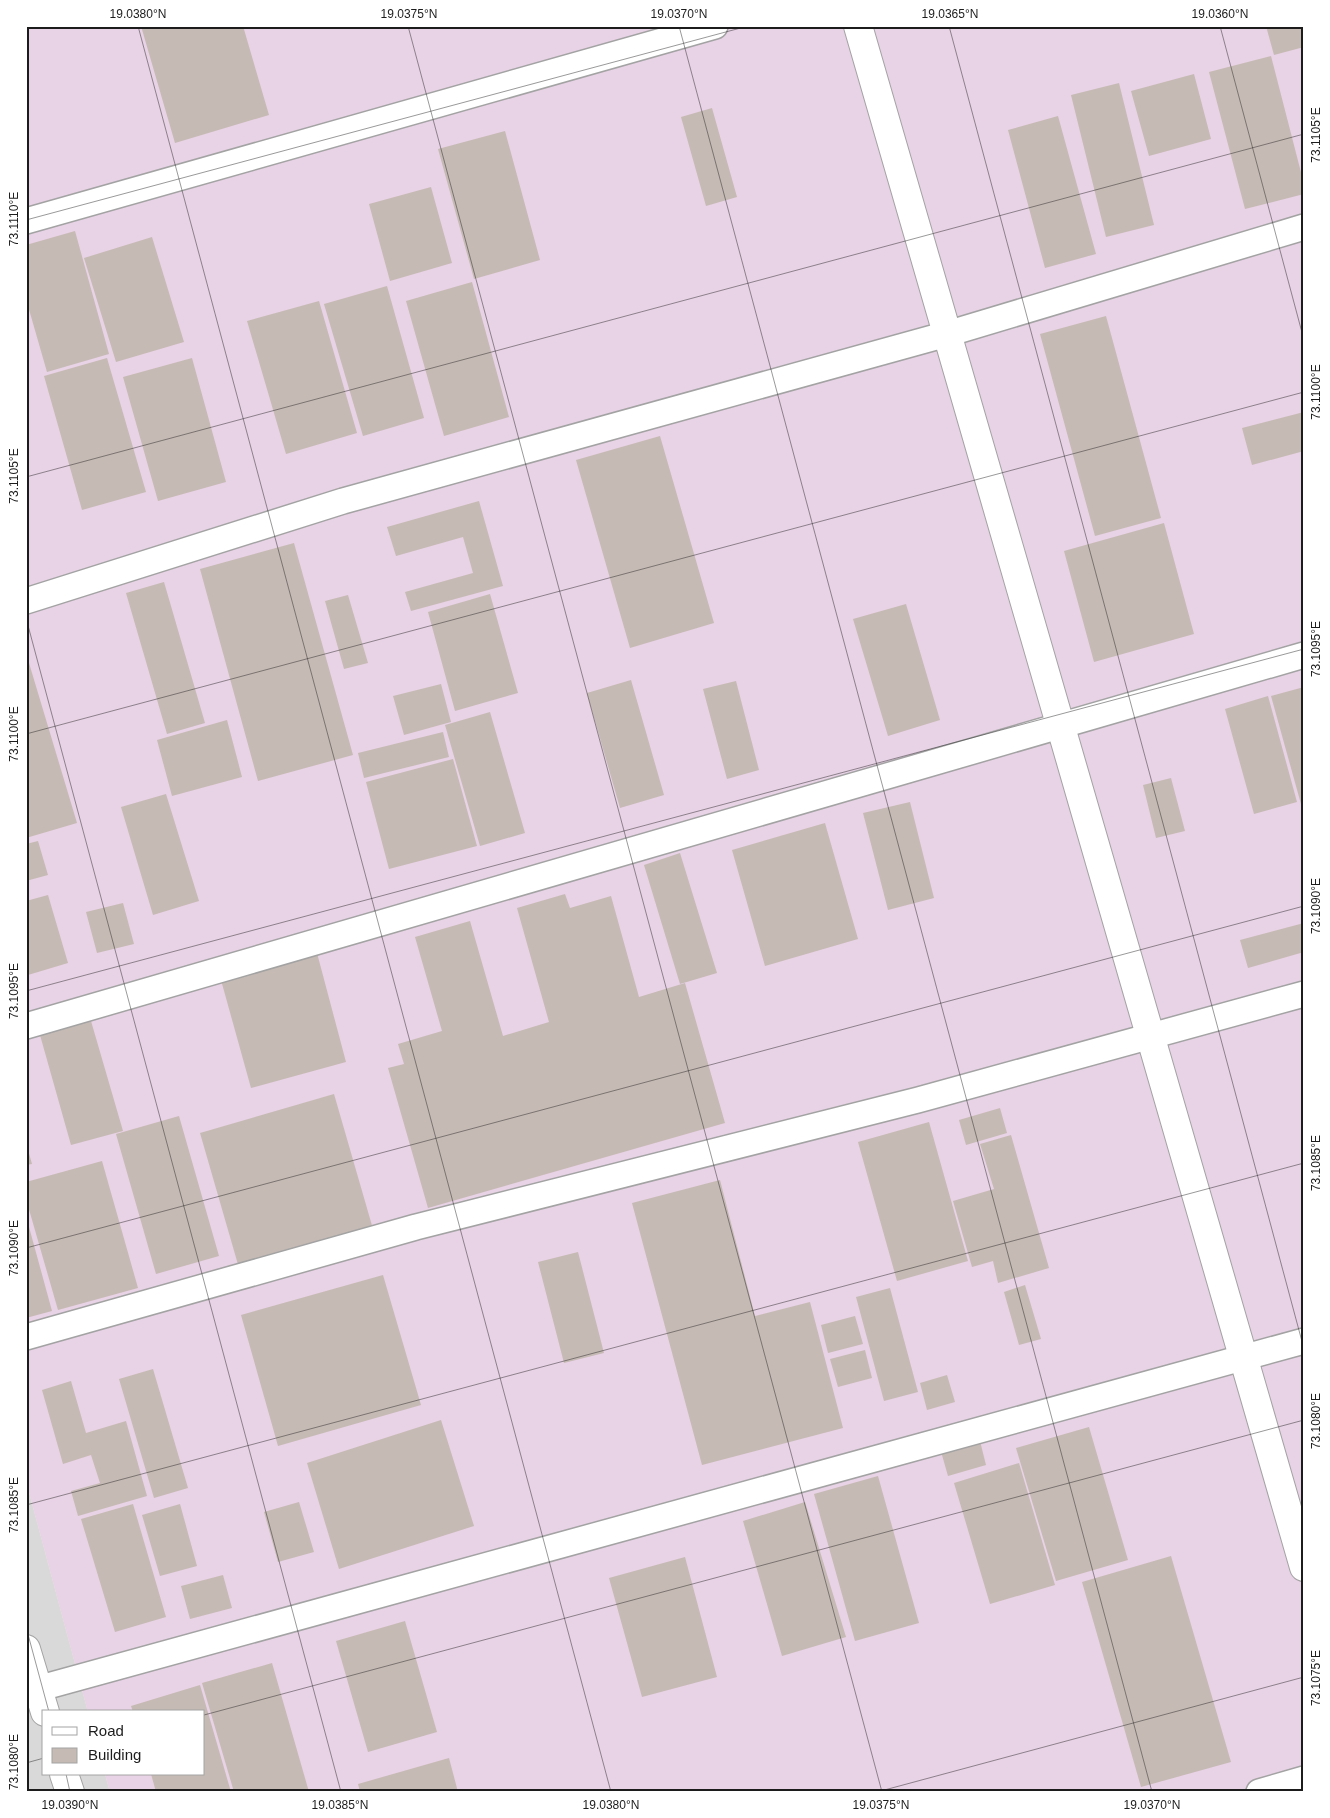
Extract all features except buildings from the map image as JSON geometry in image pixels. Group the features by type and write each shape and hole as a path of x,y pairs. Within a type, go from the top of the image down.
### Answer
{"street":[{"path":"26,221 714,26"},
{"path":"858,26 1304,1567"},
{"path":"26,601 343,501 947,334 1304,227"},
{"path":"26,1026 1304,655"},
{"path":"26,1337 416,1227 918,1100 1304,994"},
{"path":"26,1649 37,1697 1304,1341"},
{"path":"65,1776 70,1792"},
{"path":"1259,1792 1304,1779"}],"shaded area":[{"path":"26,26 1304,26 1304,1792 110,1792 106,1776 205,1776 205,1710 87,1710 26,1481"},
{"path":"26,1481 87,1710 42,1710 42,1776 106,1776 110,1792 26,1792"}]}
